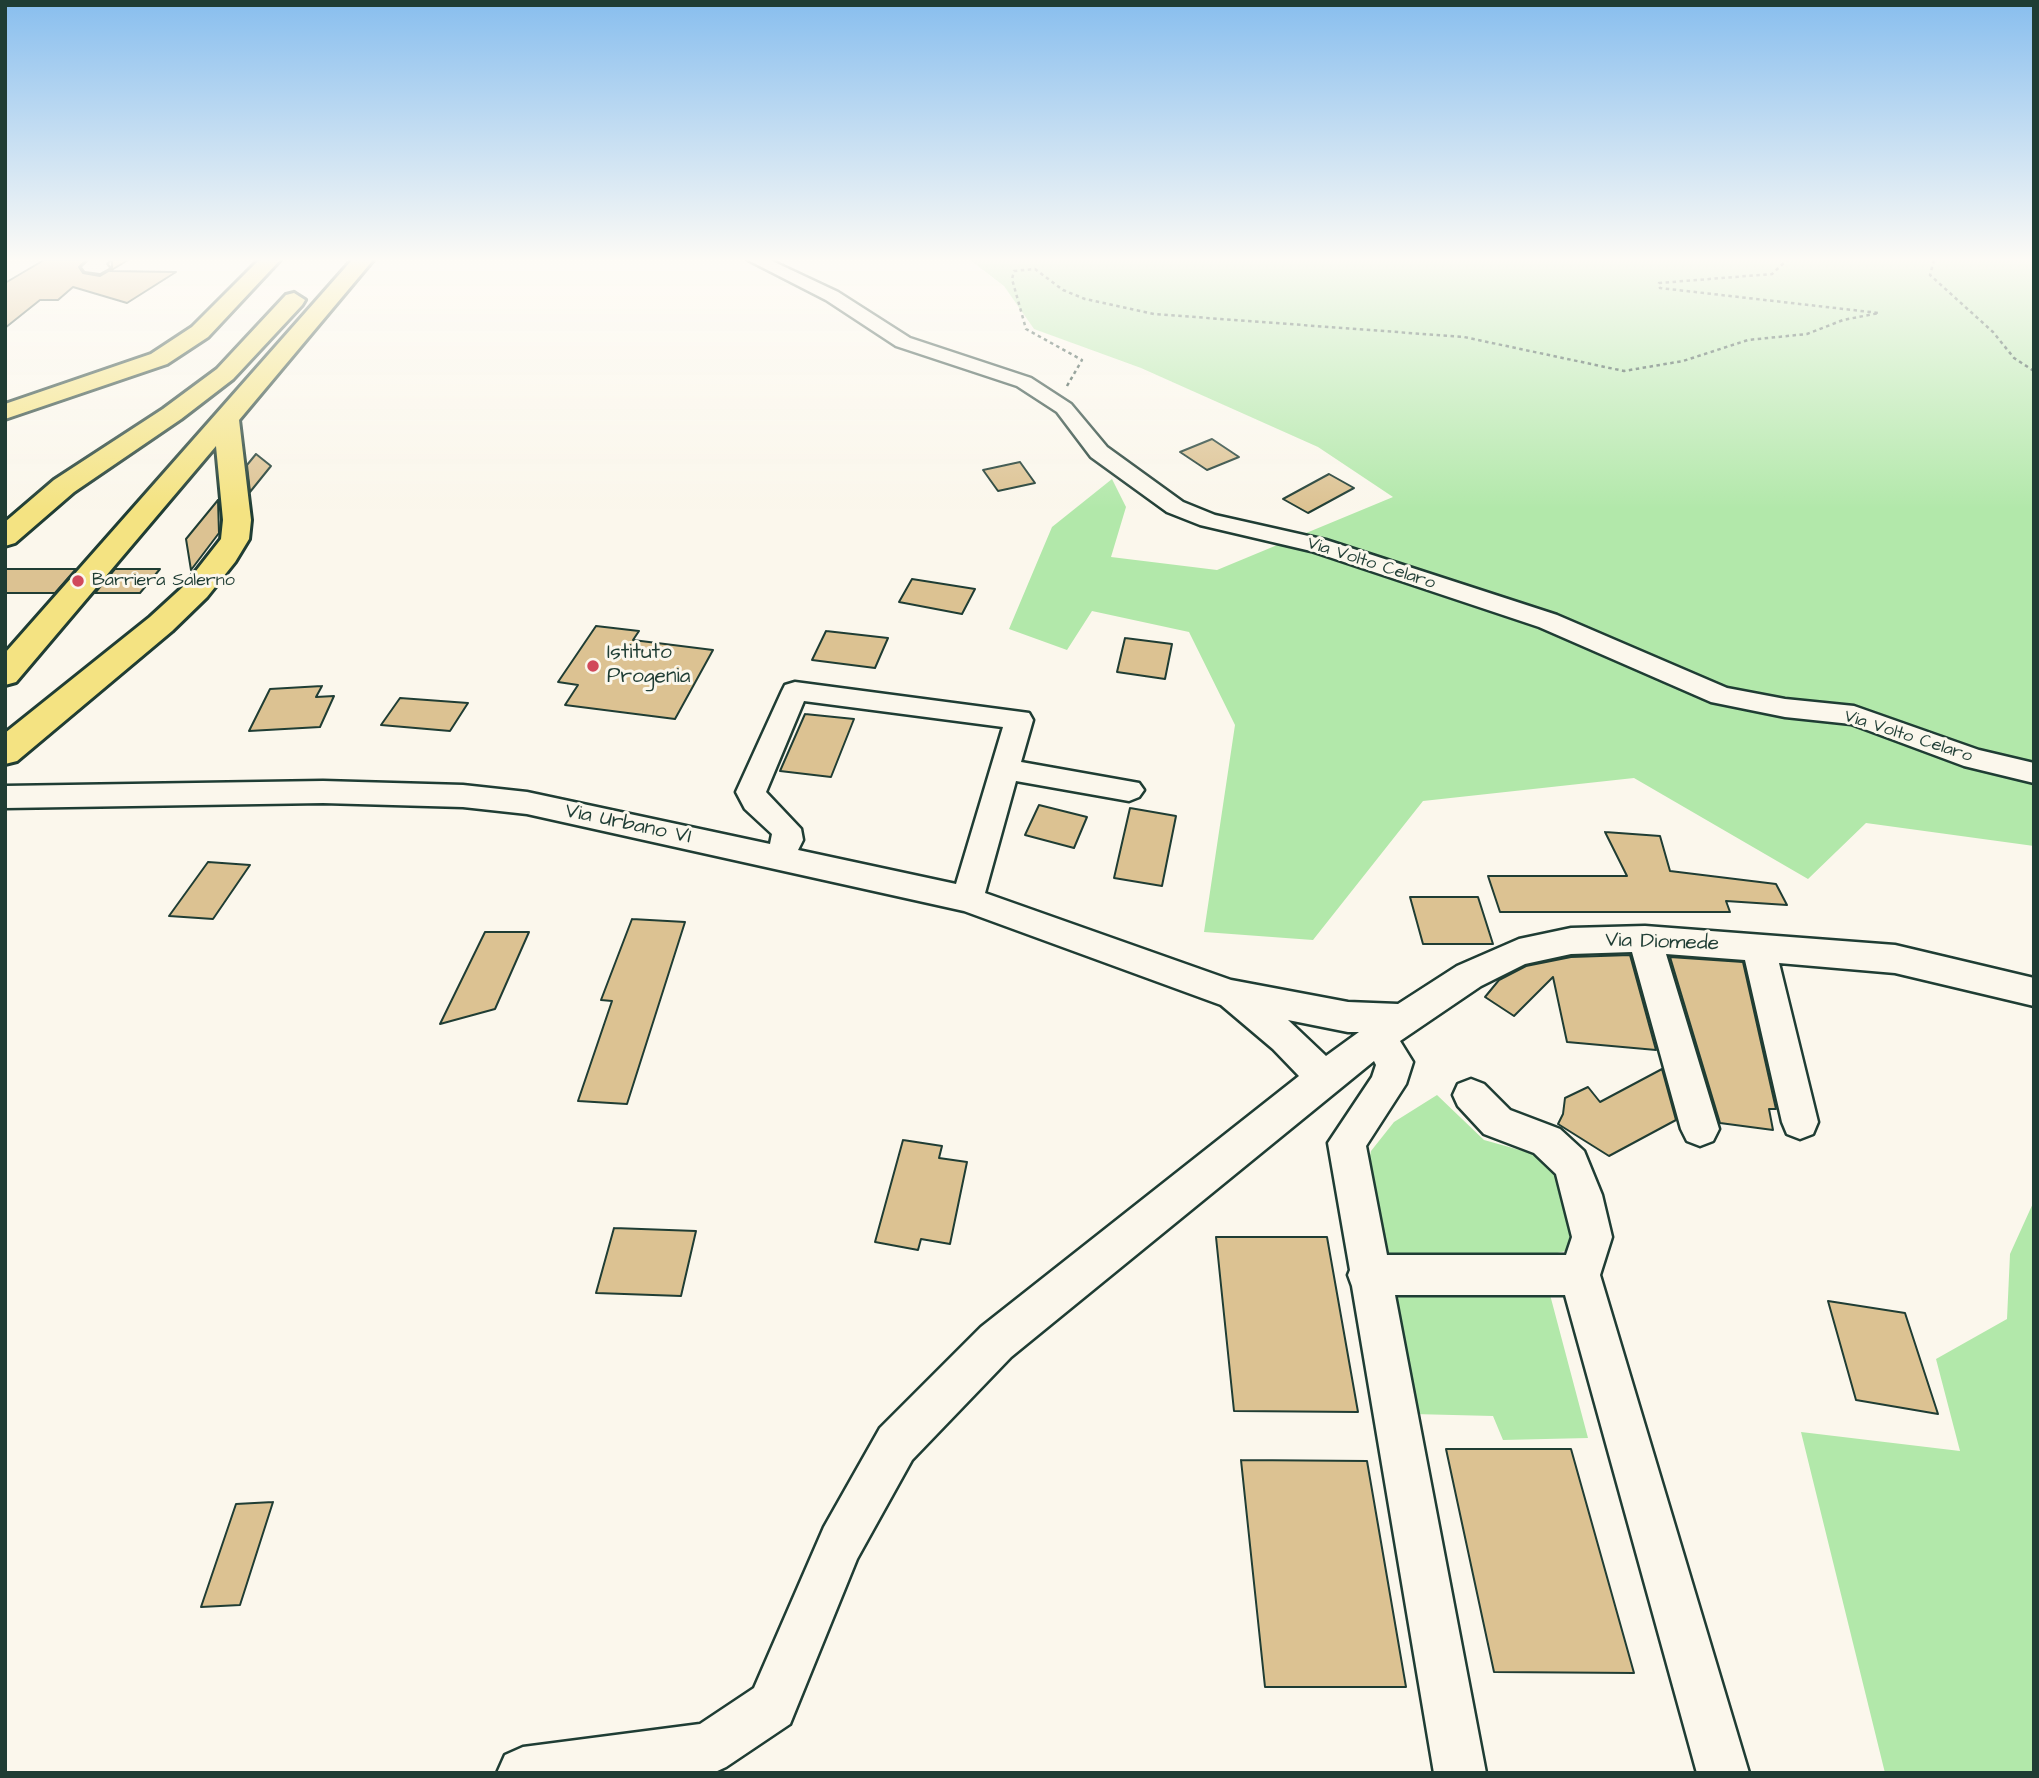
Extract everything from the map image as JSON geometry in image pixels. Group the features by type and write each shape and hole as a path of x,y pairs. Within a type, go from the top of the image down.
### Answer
{"main road":[{"path":"5,412 159,359 183,343"},
{"path":"5,537 64,486 172,414 225,374 254,343"},
{"path":"5,674 292,343"},
{"path":"5,752 160,624 196,591 220,562 235,539 237,520 226,419"}],"street":[{"name":"Via Volto Celaro","path":"907,343 1024,383 1063,408 1099,452 1116,466 1175,507 1208,520 1318,545 1548,621 1721,696 1786,708 1854,715 1974,760 2034,772"},
{"path":"778,858 788,840 786,829 755,801 751,792 795,691 1019,720 967,899"},
{"path":"1005,769 1129,790"},
{"name":"Via Urbano VI","path":"5,797 323,792 463,796 527,803 967,899 1230,994 1349,1017 1390,1029"},
{"path":"1645,939 1700,1129"},
{"name":"Via Diomede","path":"523,1773 708,1749 772,1706 839,1543 896,1444 996,1342 1324,1078 1390,1029 1469,976 1519,952 1571,941 1645,939 1895,959 2034,992"},
{"path":"1759,948 1800,1122"},
{"name":"Via Urbano VI","path":"1230,994 1285,1038 1324,1078"},
{"path":"1390,1029 1395,1062 1388,1084 1347,1143 1368,1275 1460,1773"},
{"path":"1471,1096 1497,1122 1547,1141 1571,1163 1583,1195 1592,1237 1580,1275 1723,1773"},
{"path":"1368,1275 1580,1275"}],"path":[{"path":"1051,343 1082,360 1068,383 1063,408"},
{"path":"1491,343 1624,372 1683,361 1739,343"},
{"path":"2002,343 2014,358 2034,371"}],"green space":[{"path":"1072,343 2034,343 2034,846 1866,823 1808,879 1634,778 1423,801 1313,940 1204,932 1235,725 1189,632 1092,611 1067,650 1009,629 1052,527 1112,479 1126,507 1111,557 1217,570 1393,497 1318,447 1141,368"},
{"path":"1437,1095 1484,1140 1552,1159 1574,1230 1570,1250 1540,1257 1588,1438 1503,1440 1493,1416 1413,1414 1366,1174 1371,1151 1394,1122"},
{"path":"2034,1201 2034,1773 1885,1773 1801,1432 1960,1451 1936,1359 2007,1319 2010,1254"}],"building":[{"path":"1212,439 1239,457 1207,470 1180,452"},
{"path":"256,454 271,466 250,492 247,465"},
{"path":"1020,462 1035,483 998,491 983,470"},
{"path":"1329,474 1354,488 1308,513 1283,499"},
{"path":"218,500 219,533 191,570 186,539"},
{"path":"5,569 76,569 55,593 5,593"},
{"path":"115,569 160,569 140,593 95,593"},
{"path":"912,579 975,589 962,614 899,602"},
{"name":"Istituto Progenia","path":"596,626 639,631 633,640 713,650 675,719 565,705 578,685 558,682"},
{"path":"826,631 888,638 875,668 812,660"},
{"path":"1125,638 1172,644 1165,679 1117,672"},
{"path":"322,686 316,697 334,696 320,727 249,731 270,689"},
{"path":"400,698 468,703 450,731 381,725"},
{"path":"805,714 854,719 831,777 780,771"},
{"path":"1039,805 1087,817 1074,848 1025,835"},
{"path":"1130,808 1176,816 1162,886 1114,878"},
{"path":"1605,832 1660,836 1670,871 1776,884 1787,905 1726,901 1730,912 1500,912 1488,876 1627,876"},
{"path":"208,862 250,865 213,919 169,916"},
{"path":"1410,897 1478,897 1493,944 1423,944"},
{"path":"632,919 685,922 627,1104 578,1101 612,1001 601,1000"},
{"path":"485,932 529,932 495,1009 440,1024"},
{"path":"1630,955 1656,1050 1567,1042 1553,977 1514,1016 1485,997 1499,980 1526,966 1571,957"},
{"path":"1670,957 1743,962 1776,1109 1769,1109 1773,1130 1720,1123"},
{"path":"1662,1069 1676,1120 1609,1156 1558,1124 1563,1114 1565,1098 1588,1087 1600,1102"},
{"path":"903,1140 942,1146 939,1158 967,1162 950,1244 921,1239 918,1250 875,1242"},
{"path":"614,1228 696,1231 681,1296 596,1293"},
{"path":"1216,1237 1327,1237 1358,1412 1234,1411"},
{"path":"1828,1301 1905,1313 1938,1414 1856,1400"},
{"path":"1446,1449 1571,1449 1634,1673 1494,1672"},
{"path":"1241,1460 1367,1461 1406,1687 1265,1687"},
{"path":"273,1502 240,1605 201,1607 236,1504"}],"place":[{"name":"Barriera Salerno","path":"78,581"},
{"name":"Istituto Progenia","path":"593,666"}]}
